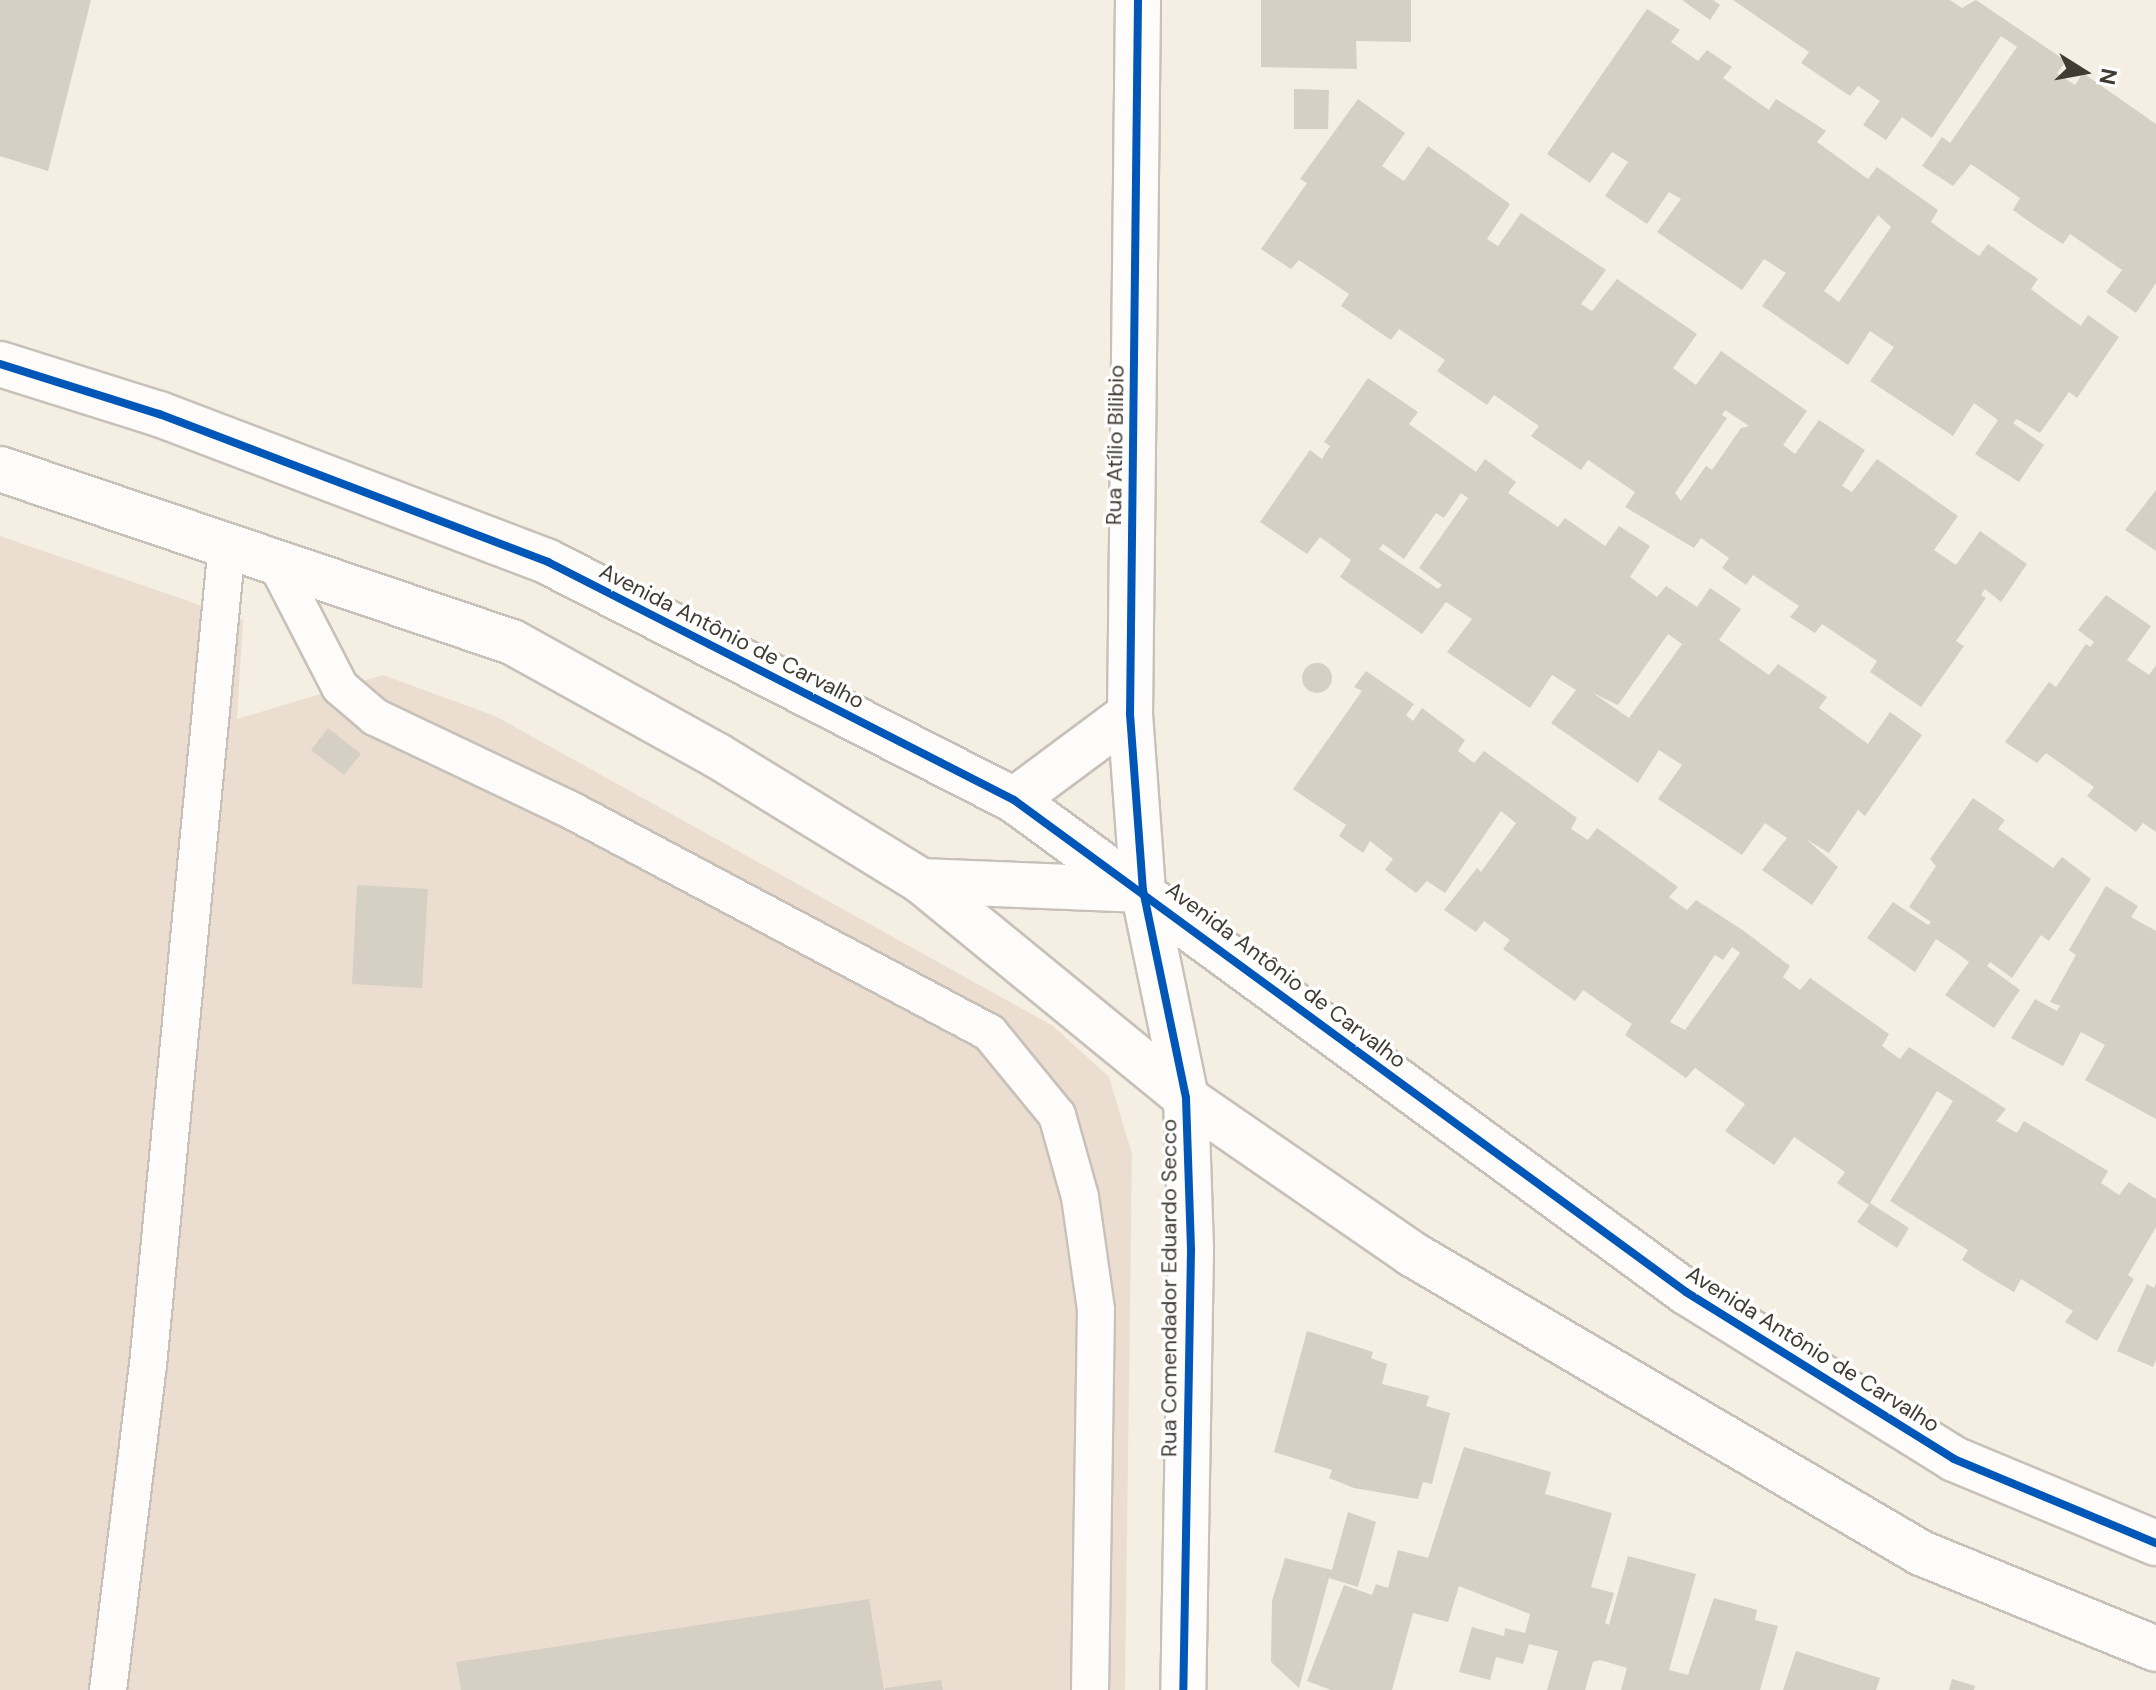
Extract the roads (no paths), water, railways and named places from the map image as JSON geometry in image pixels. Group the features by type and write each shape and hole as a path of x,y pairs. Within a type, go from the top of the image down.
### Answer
{"main road":[{"name":"Rua Atílio Bilibio","path":"1138,0 1130,714 1143,890"},
{"name":"Avenida Antônio de Carvalho","path":"0,364 159,414 548,562 1014,800 1143,890 1686,1292 1954,1459 2156,1543"},
{"path":"0,469 274,559 512,642 718,756 921,881 1186,1098 1412,1254 1921,1553 2156,1649"},
{"path":"1014,800 1130,714"},
{"path":"921,881 1143,890"},
{"name":"Rua Comendador Eduardo Secco","path":"1143,890 1186,1098 1191,1250 1183,1690"}],"lane":[{"path":"108,1690 148,1365 227,544"},
{"path":"274,559 340,687 375,717 567,808 989,1032 1057,1115 1080,1197 1096,1310 1090,1690"}]}
